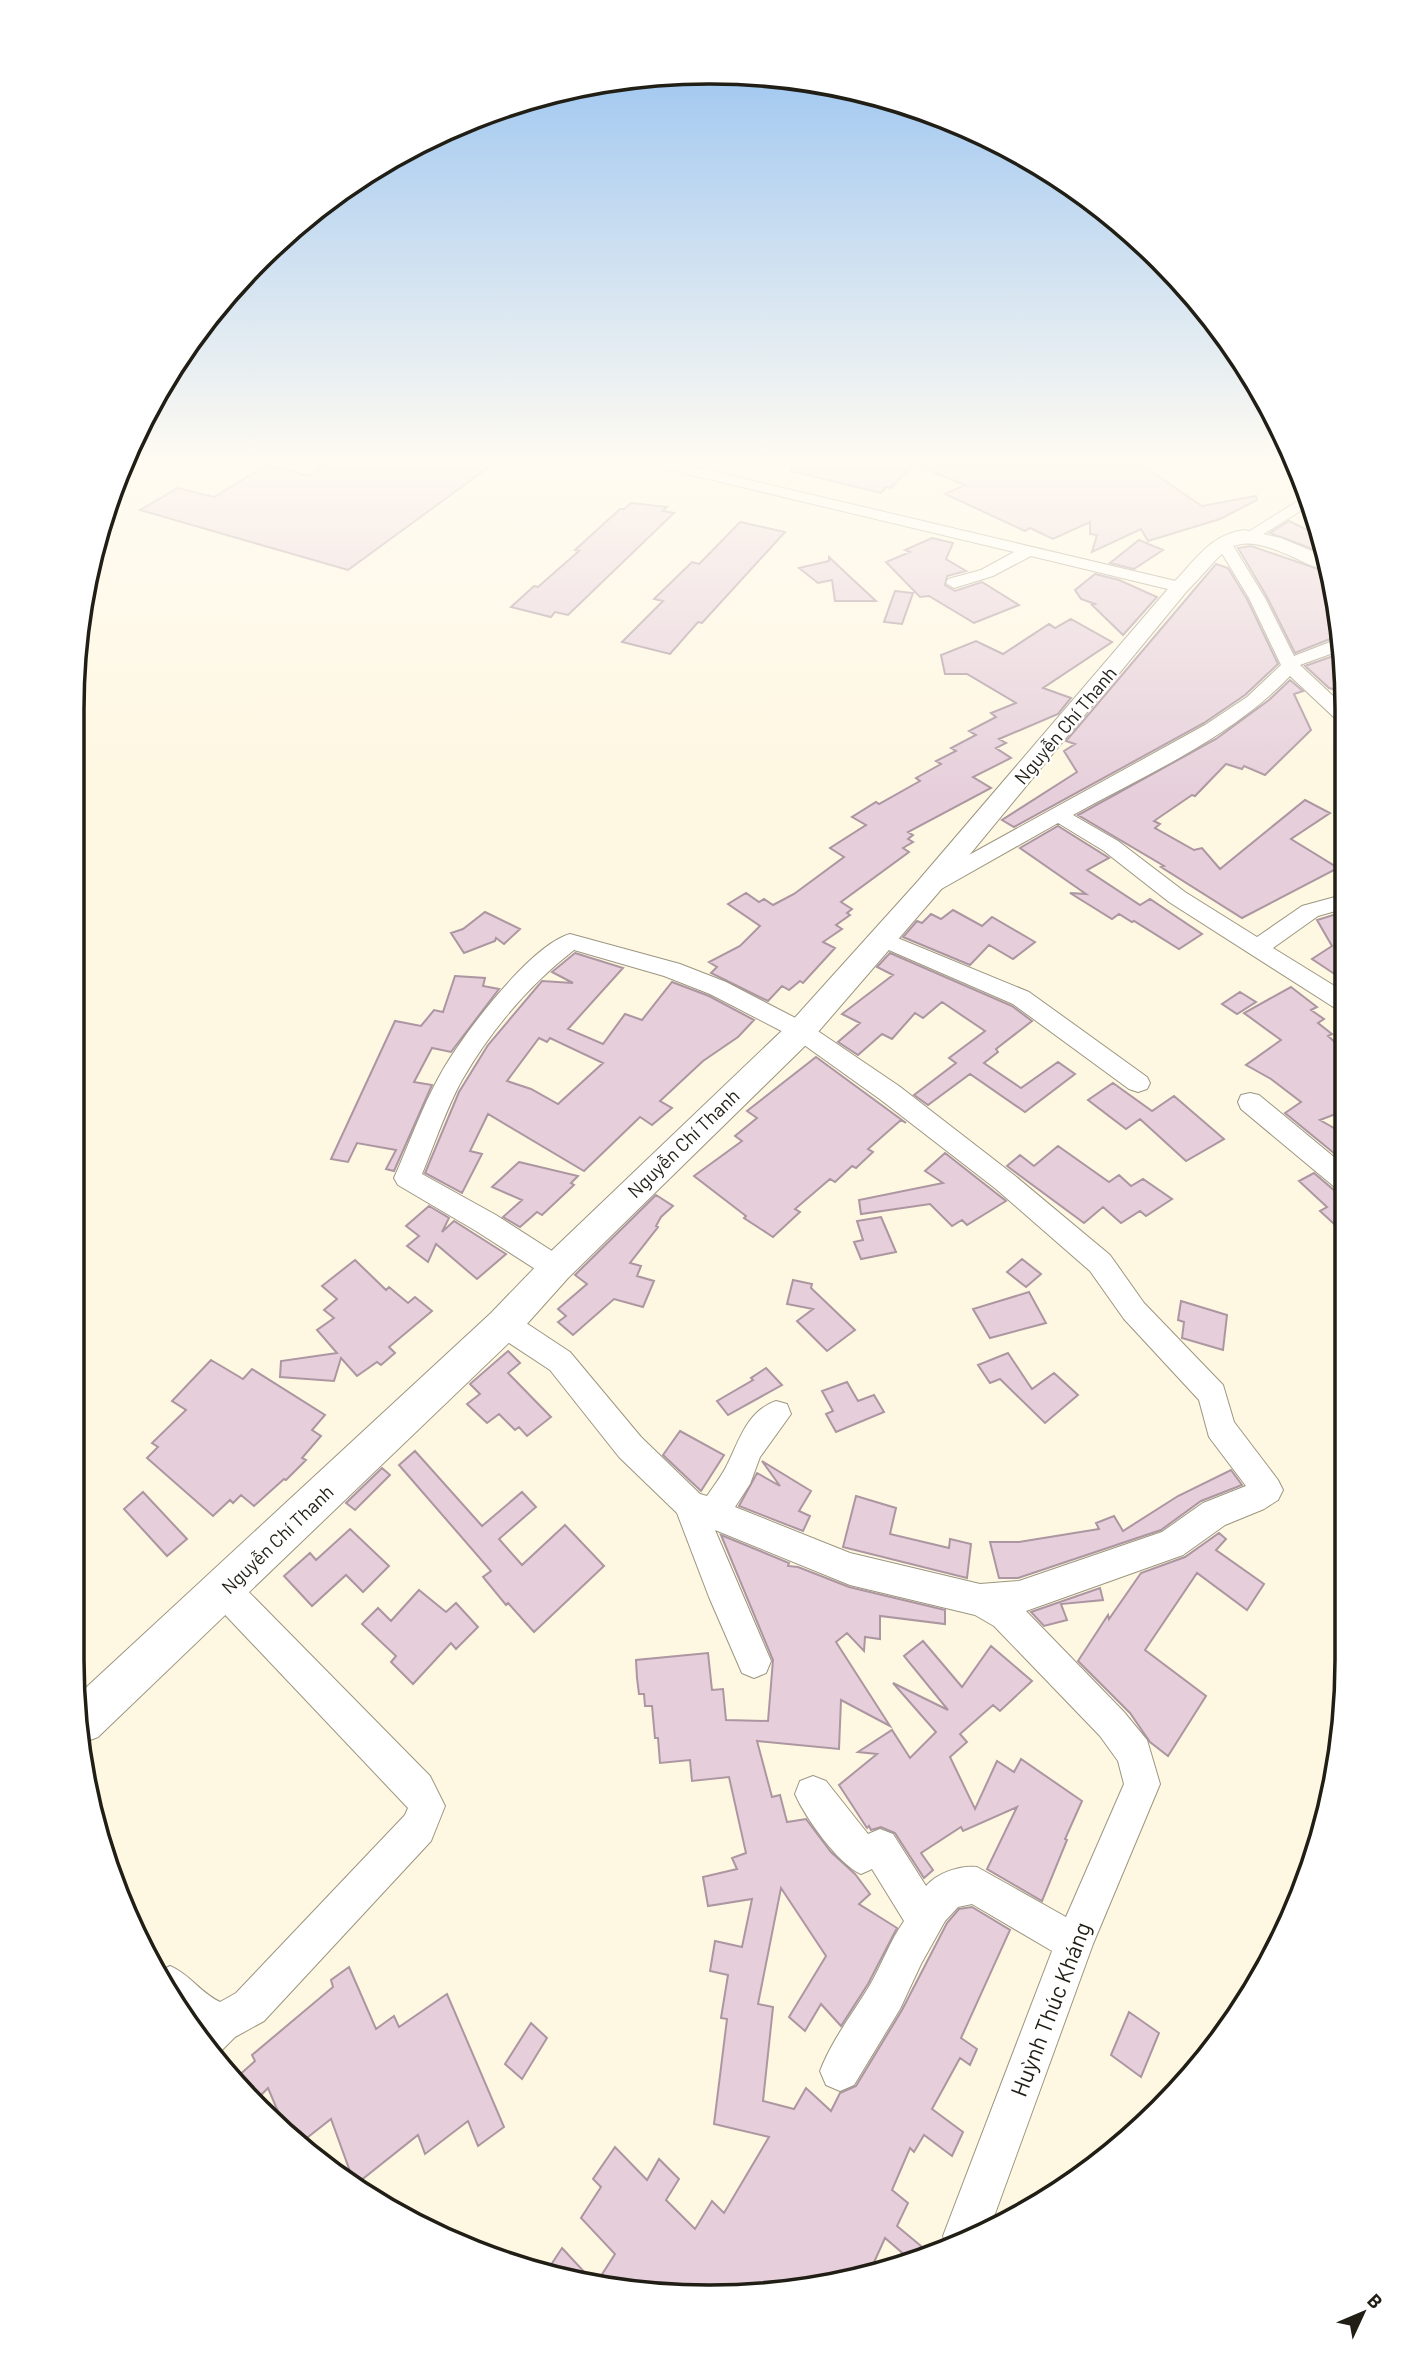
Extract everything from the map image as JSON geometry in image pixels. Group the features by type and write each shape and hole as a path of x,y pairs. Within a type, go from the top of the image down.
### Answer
{"main road":[{"name":"Nguyễn Chí Thanh","path":"87,1717 504,1324 556,1268 801,1031 928,887 1181,587 1195,575"}],"street":[{"path":"954,583 982,575"},
{"path":"1128,575 1181,587"},
{"path":"1248,575 1270,628 1290,664 1335,707"},
{"path":"928,887 1170,756 1225,721 1277,681 1290,664 1332,648"},
{"path":"1059,815 1111,846 1177,897 1335,997"},
{"path":"1259,947 1312,908 1335,902"},
{"path":"883,939 1021,998 1138,1083"},
{"path":"556,1268 486,1223 407,1178 452,1077 504,1003 534,969 570,941 672,970 718,989 801,1031 890,1093 1005,1182 1100,1263 1134,1311 1213,1394 1220,1427 1267,1490 1253,1499 1213,1514 1172,1545 1019,1597 980,1600"},
{"path":"1250,1102 1335,1173"},
{"path":"504,1324 560,1361 630,1447 701,1509 850,1569 980,1600 1006,1614 1112,1724 1134,1753 1142,1784"},
{"path":"701,1509 738,1474 746,1452 757,1434 776,1414"},
{"path":"701,1509 725,1597 754,1661"},
{"path":"194,2014 211,2033 250,2007 418,1828 427,1806 417,1788 224,1590"},
{"name":"Huỳnh Thúc Kháng","path":"968,2228 1074,1943 1142,1784"},
{"path":"813,1794 861,1855 880,1847 926,1922"},
{"path":"840,2071 886,1996 907,1950 926,1922 931,1909 946,1892 967,1885 978,1886 1074,1943"}],"building":[{"path":"552,575 610,575 568,615 555,612 551,617 511,607 534,586 538,587"},
{"path":"679,575 746,575 670,654 622,642 663,601 654,599"},
{"path":"807,575 848,575 876,601 835,601 832,580 818,583"},
{"path":"898,575 952,575 947,576 945,585 955,591 982,582 1019,605 974,623 929,596 920,597"},
{"path":"1097,575 1119,580 1157,597 1123,635 1092,605 1095,604 1081,599 1075,590"},
{"path":"1207,575 1232,575 1247,599 1278,664 1245,695 1204,723 1014,827 1002,820 1077,772 1064,751 1075,744 1066,741"},
{"path":"1254,575 1320,575 1330,639 1295,653"},
{"path":"895,591 913,593 902,624 884,622"},
{"path":"1071,619 1112,642 1043,688 1071,698 1058,714 999,739 1006,743 996,748 1011,758 973,777 991,788 908,832 913,835 908,839 913,842 903,848 909,852 841,902 852,909 847,913 850,915 836,925 842,929 823,942 835,948 803,983 800,981 789,990 782,986 768,1001 711,973 717,967 709,962 740,946 760,926 728,904 746,893 759,902 764,899 773,905 794,894 844,857 830,848 866,825 852,817 920,781 916,778 941,764 936,761 956,751 951,748 976,735 969,731 996,717 991,713 1016,703 967,674 945,674 941,655 976,641 1003,654 1049,624 1055,628"},
{"path":"1333,656 1334,690 1329,688 1305,666"},
{"path":"1290,680 1303,691 1294,694 1311,730 1265,775 1244,766 1242,769 1226,764 1195,796 1192,795 1154,821 1160,824 1155,828 1194,850 1202,848 1220,869 1305,800 1330,813 1291,839 1335,866 1335,870 1242,918 1161,867 1164,866 1078,815 1216,739 1269,700"},
{"path":"1058,826 1109,858 1087,870 1140,905 1150,899 1202,934 1179,949 1134,921 1119,914 1112,919 1070,893 1086,894 1020,848"},
{"path":"953,910 982,926 992,917 1035,942 1013,959 989,945 970,965 903,937 917,921 922,923 931,914 941,919"},
{"path":"485,912 520,929 504,944 496,938 495,941 464,953 451,933 463,929"},
{"path":"1335,914 1335,974 1312,959 1332,946 1317,920"},
{"path":"575,953 623,968 568,1029 603,1044 625,1014 642,1020 672,982 709,996 754,1020 738,1037 703,1061 660,1101 672,1108 652,1125 640,1117 584,1171 488,1114 470,1151 482,1154 462,1193 425,1173 459,1092 488,1045 542,981 573,983 552,972","holes":["539,1038 547,1042 550,1038 603,1063 558,1104 531,1089 507,1081"]},
{"path":"890,953 1012,1006 1032,1021 996,1049 998,1052 984,1063 1021,1088 1058,1062 1075,1074 1025,1112 970,1074 928,1105 914,1095 956,1063 949,1058 985,1031 942,1002 923,1018 915,1013 892,1039 882,1034 858,1055 838,1042 860,1023 842,1014 893,975 877,967"},
{"path":"455,976 485,978 483,986 499,989 451,1052 432,1048 414,1082 432,1085 394,1171 386,1169 396,1150 357,1143 348,1162 331,1159 395,1021 421,1026 434,1010 443,1012"},
{"path":"1291,987 1317,1007 1311,1010 1324,1019 1318,1023 1332,1034 1328,1036 1335,1042 1335,1114 1320,1120 1335,1129 1335,1154 1285,1113 1301,1102 1271,1079 1246,1065 1281,1040 1244,1013"},
{"path":"1240,992 1256,1002 1237,1014 1222,1004"},
{"path":"816,1057 906,1123 901,1120 868,1149 873,1152 856,1168 852,1166 835,1182 830,1179 795,1209 800,1212 773,1237 744,1218 746,1216 694,1176 742,1141 735,1136 757,1118 747,1111"},
{"path":"1113,1083 1152,1111 1174,1096 1224,1139 1186,1161 1140,1119 1126,1129 1088,1100"},
{"path":"1058,1146 1109,1182 1119,1175 1131,1186 1143,1179 1172,1199 1146,1216 1140,1211 1121,1223 1103,1207 1084,1223 1007,1166 1020,1155 1034,1166"},
{"path":"945,1153 1006,1201 967,1225 962,1220 952,1226 930,1204 861,1214 859,1200 943,1183 925,1171"},
{"path":"519,1162 578,1176 571,1183 574,1185 542,1215 537,1212 520,1227 503,1217 522,1200 492,1187"},
{"path":"1314,1173 1335,1191 1335,1225 1320,1211 1327,1207 1299,1181"},
{"path":"656,1195 673,1206 661,1217 656,1226 658,1227 630,1263 641,1266 637,1276 654,1281 643,1307 614,1299 573,1335 558,1322 566,1316 558,1309 587,1284 575,1275"},
{"path":"429,1206 449,1218 442,1232 454,1221 506,1254 477,1279 436,1244 428,1262 407,1246 419,1236 406,1226"},
{"path":"881,1217 896,1252 861,1259 854,1242 863,1240 857,1221"},
{"path":"1022,1259 1041,1274 1026,1287 1007,1272"},
{"path":"355,1260 386,1290 389,1287 408,1303 415,1297 432,1311 389,1347 395,1353 381,1365 377,1362 357,1376 341,1358 334,1381 280,1377 281,1361 337,1353 317,1330 334,1318 324,1310 337,1299 322,1286"},
{"path":"793,1280 812,1284 811,1288 855,1330 827,1351 797,1321 813,1309 787,1304"},
{"path":"1029,1292 1046,1323 990,1338 973,1309"},
{"path":"1181,1301 1227,1315 1223,1350 1182,1338 1184,1322 1178,1320"},
{"path":"508,1351 520,1363 508,1373 551,1417 527,1436 519,1427 515,1430 499,1414 487,1423 467,1404 480,1394 470,1384"},
{"path":"1008,1353 1032,1389 1054,1373 1078,1395 1045,1423 1000,1379 990,1383 978,1365"},
{"path":"211,1360 243,1379 252,1369 325,1415 312,1430 321,1436 302,1458 306,1460 286,1480 254,1506 241,1495 233,1503 230,1500 213,1516 147,1458 158,1447 152,1443 186,1410 172,1401"},
{"path":"766,1368 782,1385 728,1415 717,1401 753,1380 751,1378"},
{"path":"847,1382 858,1401 874,1395 884,1412 836,1432 826,1414 833,1411 822,1391"},
{"path":"680,1431 724,1455 701,1491 663,1455"},
{"path":"415,1451 482,1526 522,1492 536,1507 499,1539 522,1565 565,1525 604,1566 534,1632 508,1603 506,1605 483,1577 491,1571 399,1465"},
{"path":"762,1461 811,1491 799,1511 810,1516 803,1531 739,1506 757,1473 780,1486"},
{"path":"382,1468 390,1475 355,1510 346,1503"},
{"path":"1231,1470 1242,1485 1201,1501 1161,1530 1018,1578 999,1578 990,1542 1019,1542 1099,1529 1096,1523 1114,1516 1123,1531 1178,1496"},
{"path":"143,1492 187,1539 167,1556 124,1509"},
{"path":"856,1496 896,1508 890,1534 949,1548 950,1539 971,1544 967,1578 843,1547"},
{"path":"350,1529 389,1566 363,1592 346,1575 312,1606 284,1576 310,1553 316,1560"},
{"path":"1219,1533 1226,1539 1216,1550 1264,1584 1247,1610 1197,1573 1145,1650 1206,1696 1168,1756 1150,1742 1130,1713 1078,1661 1108,1615 1109,1619 1141,1573 1185,1557"},
{"path":"721,1535 789,1563 788,1566 798,1567 849,1587 945,1610 945,1624 880,1616 880,1639 865,1637 864,1651 847,1633 836,1642 890,1726 841,1700 839,1749 757,1741 772,1797 780,1795 787,1822 806,1819 831,1852 855,1874 870,1894 859,1904 897,1928 868,1984 841,2026 821,2004 805,2031 789,2017 826,1956 781,1888 758,2004 773,2007 763,2101 794,2109 806,2088 831,2111 840,2093 856,2086 902,2010 947,1923 959,1909 972,1907 1010,1930 961,2038 977,2049 970,2065 960,2058 932,2109 963,2132 952,2156 924,2135 914,2152 910,2148 892,2190 908,2203 897,2226 921,2246 920,2248 904,2254 885,2238 874,2263 791,2280 750,2284 669,2284 601,2275 615,2254 581,2218 601,2187 593,2179 615,2147 647,2180 659,2159 679,2179 666,2200 695,2229 712,2201 724,2213 769,2137 714,2124 727,2019 721,2018 728,1975 710,1971 715,1941 742,1947 752,1899 708,1906 703,1877 737,1869 732,1858 746,1853 729,1777 692,1781 690,1760 660,1763 652,1706 645,1706 644,1694 639,1694 636,1660 708,1653 712,1690 723,1689 726,1720 768,1721 773,1660"},
{"path":"1100,1588 1103,1600 1061,1604 1067,1620 1044,1626 1031,1612"},
{"path":"419,1590 446,1612 456,1603 478,1627 456,1649 451,1643 413,1684 391,1662 396,1656 362,1624 378,1608 391,1621"},
{"path":"923,1641 962,1687 991,1646 1032,1681 1000,1711 993,1705 960,1734 967,1742 950,1757 975,1809 997,1761 1014,1772 1021,1759 1082,1801 1042,1901 987,1869 1017,1807 963,1831 961,1827 921,1853 933,1870 924,1878 895,1833 881,1827 871,1830 869,1826 867,1828 839,1785 877,1754 858,1752 892,1730 910,1758 936,1732 893,1683 948,1710 904,1656"},
{"path":"349,1967 376,2029 394,2016 399,2027 447,1994 504,2127 478,2146 468,2121 425,2154 418,2135 362,2180 350,2171 331,2119 307,2138 297,2130 278,2113 268,2088 261,2095 241,2074 255,2061 252,2055 333,1987 331,1980"},
{"path":"1129,2012 1159,2033 1141,2077 1111,2055"},
{"path":"531,2023 547,2038 522,2079 505,2064"},
{"path":"562,2248 585,2272 551,2265"}]}
